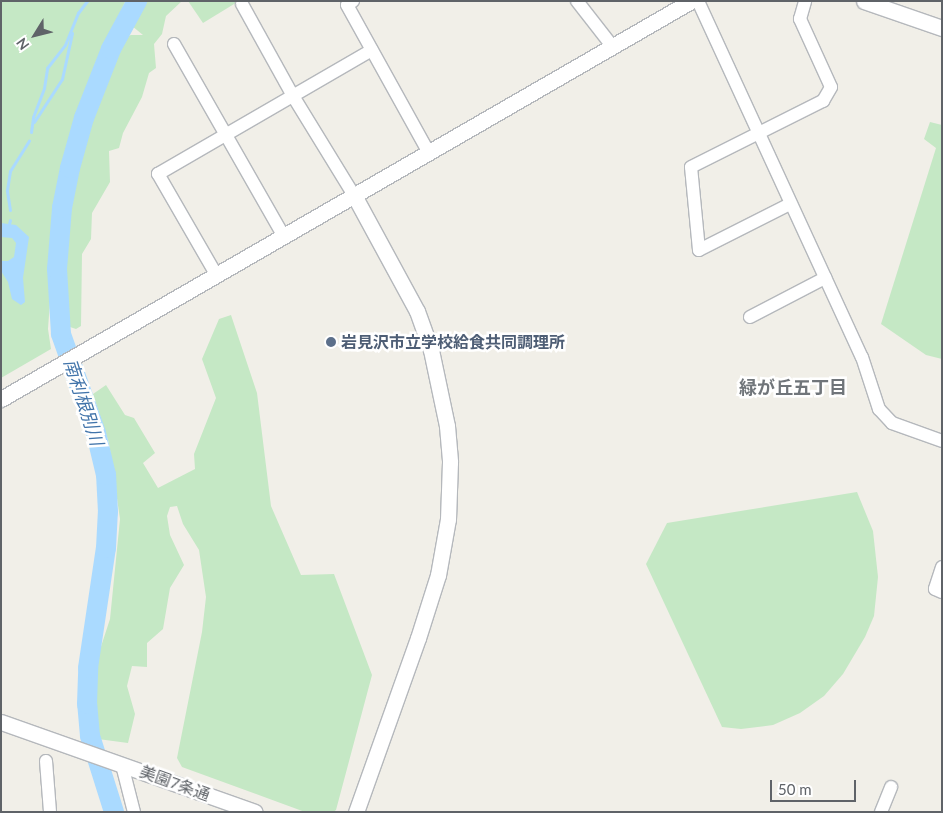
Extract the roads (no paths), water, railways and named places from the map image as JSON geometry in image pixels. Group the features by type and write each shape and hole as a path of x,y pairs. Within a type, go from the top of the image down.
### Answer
{"street":[{"path":"577,1 613,47"},
{"path":"1,399 355,197 692,1"},
{"path":"698,1 757,134 862,357 879,409 892,423 942,441"},
{"path":"790,204 699,250 691,167 823,101 832,87 800,19 805,1"},
{"path":"864,1 942,28"},
{"path":"348,2 372,50 429,153"},
{"path":"242,4 293,96 355,197 417,311 431,350 447,426 450,462 448,518 438,575 418,638 356,812"},
{"path":"174,44 224,136 284,237"},
{"path":"217,276 158,174 372,50"},
{"path":"750,317 825,278"},
{"path":"942,566 935,589 942,592"},
{"name":"美園7条通","path":"1,722 248,811"},
{"path":"46,761 50,812"},
{"path":"117,763 134,812"},
{"path":"882,812 891,787"}],"water":[{"path":"1,223 16,225 29,237 23,278 25,302 21,305 12,299 8,282 1,271 1,261 8,261 14,257 16,243 12,238 1,237"}],"waterway":[{"path":"31,132 33,117 44,88 47,68 65,45 78,13 87,1"},
{"name":"南利根別川","path":"114,812 90,736 87,704 88,668 106,548 108,512 106,475 96,433 61,334 57,269 62,208 70,168 84,118 111,49 137,1"},
{"path":"34,122 62,79 72,33"},
{"path":"10,210 7,190 10,171 29,140"},
{"path":"9,224 10,220"}],"place":[{"name":"岩見沢市立学校給食共同調理所","path":"331,342"}],"district":[{"name":"緑が丘五丁目","path":"793,387"}]}
